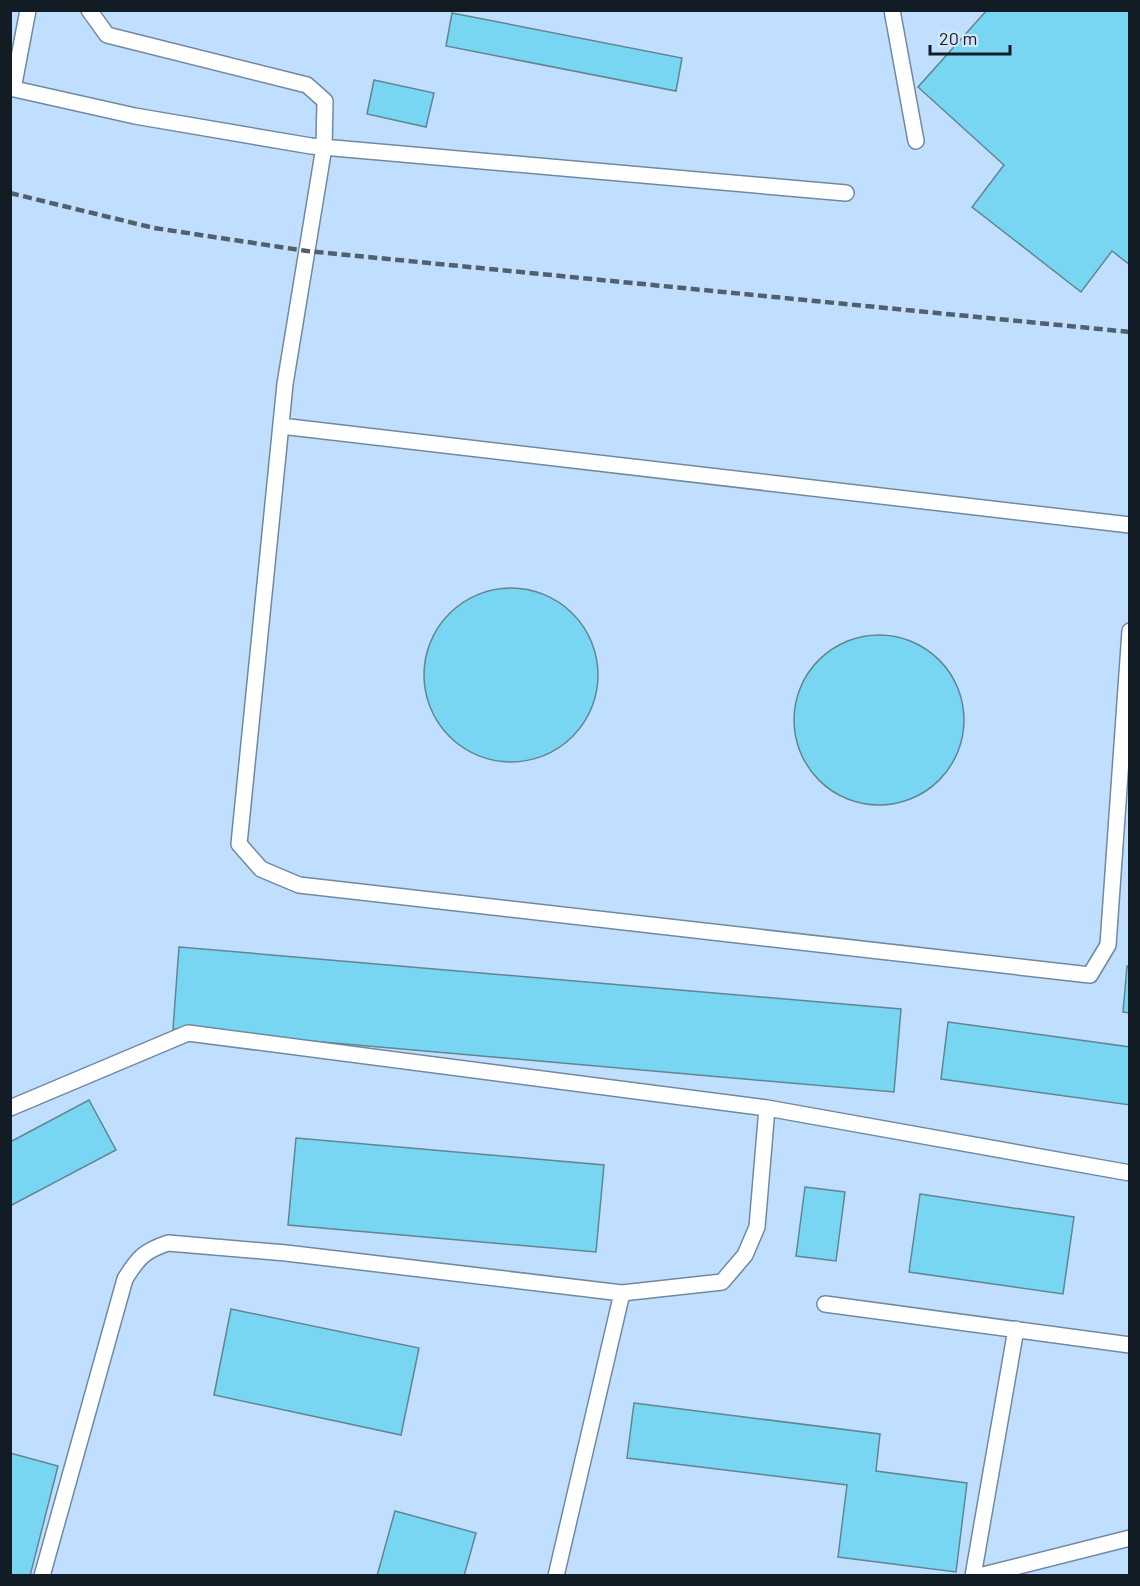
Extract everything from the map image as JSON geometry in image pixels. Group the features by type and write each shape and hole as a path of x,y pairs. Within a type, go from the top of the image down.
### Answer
{"lane":[{"path":"28,10 12,89 135,116 324,147 846,193"},
{"path":"89,10 107,36 307,85 325,101 324,147 285,384 239,844 261,869 299,885 1090,975 1108,945 1130,631"},
{"path":"892,10 916,141"},
{"path":"281,426 1130,525"},
{"path":"10,1108 188,1033 767,1108 1130,1173"},
{"path":"42,1575 125,1279 136,1260 151,1249 168,1243 286,1253 622,1293 722,1282 746,1255 757,1227 767,1108"},
{"path":"556,1575 622,1293"},
{"path":"825,1304 1130,1345"},
{"path":"973,1575 1016,1329"},
{"path":"979,1575 1130,1538"}],"shaded area":[{"path":"11,11 1129,11 1129,1575 11,1575"}],"building":[{"path":"987,10 1130,10 1130,265 1112,251 1081,292 972,207 1004,165 918,87"},
{"path":"452,13 682,58 676,91 446,46"},
{"path":"374,80 434,93 426,127 367,114"},
{"path":"511,588 528,589 544,594 560,602 573,613 584,626 592,642 597,658 597,692 592,708 584,724 573,737 560,748 544,756 528,761 511,762 494,761 478,756 462,748 449,737 438,724 430,708 425,692 424,675 425,658 430,642 438,626 449,613 462,602 478,594 494,589"},
{"path":"879,635 896,636 912,641 939,660 958,687 963,703 963,737 958,753 939,780 912,799 896,804 879,805 862,804 846,799 819,780 800,753 795,737 794,720 795,703 800,687 819,660 846,641 862,636"},
{"path":"179,947 901,1009 894,1092 173,1029"},
{"path":"1127,966 1130,967 1130,1013 1123,1012"},
{"path":"948,1022 1130,1047 1130,1105 941,1079"},
{"path":"89,1100 116,1150 10,1206 10,1142"},
{"path":"296,1138 604,1165 596,1252 288,1225"},
{"path":"805,1187 845,1192 836,1261 796,1256"},
{"path":"920,1194 1074,1217 1063,1294 909,1272"},
{"path":"231,1309 419,1348 401,1435 214,1395"},
{"path":"634,1403 880,1434 876,1471 967,1483 956,1572 838,1557 847,1485 627,1458"},
{"path":"10,1453 58,1466 30,1576 10,1576"},
{"path":"395,1511 476,1533 464,1576 377,1576"}],"railway":[{"path":"10,193 154,228 307,251 1130,332"}]}
